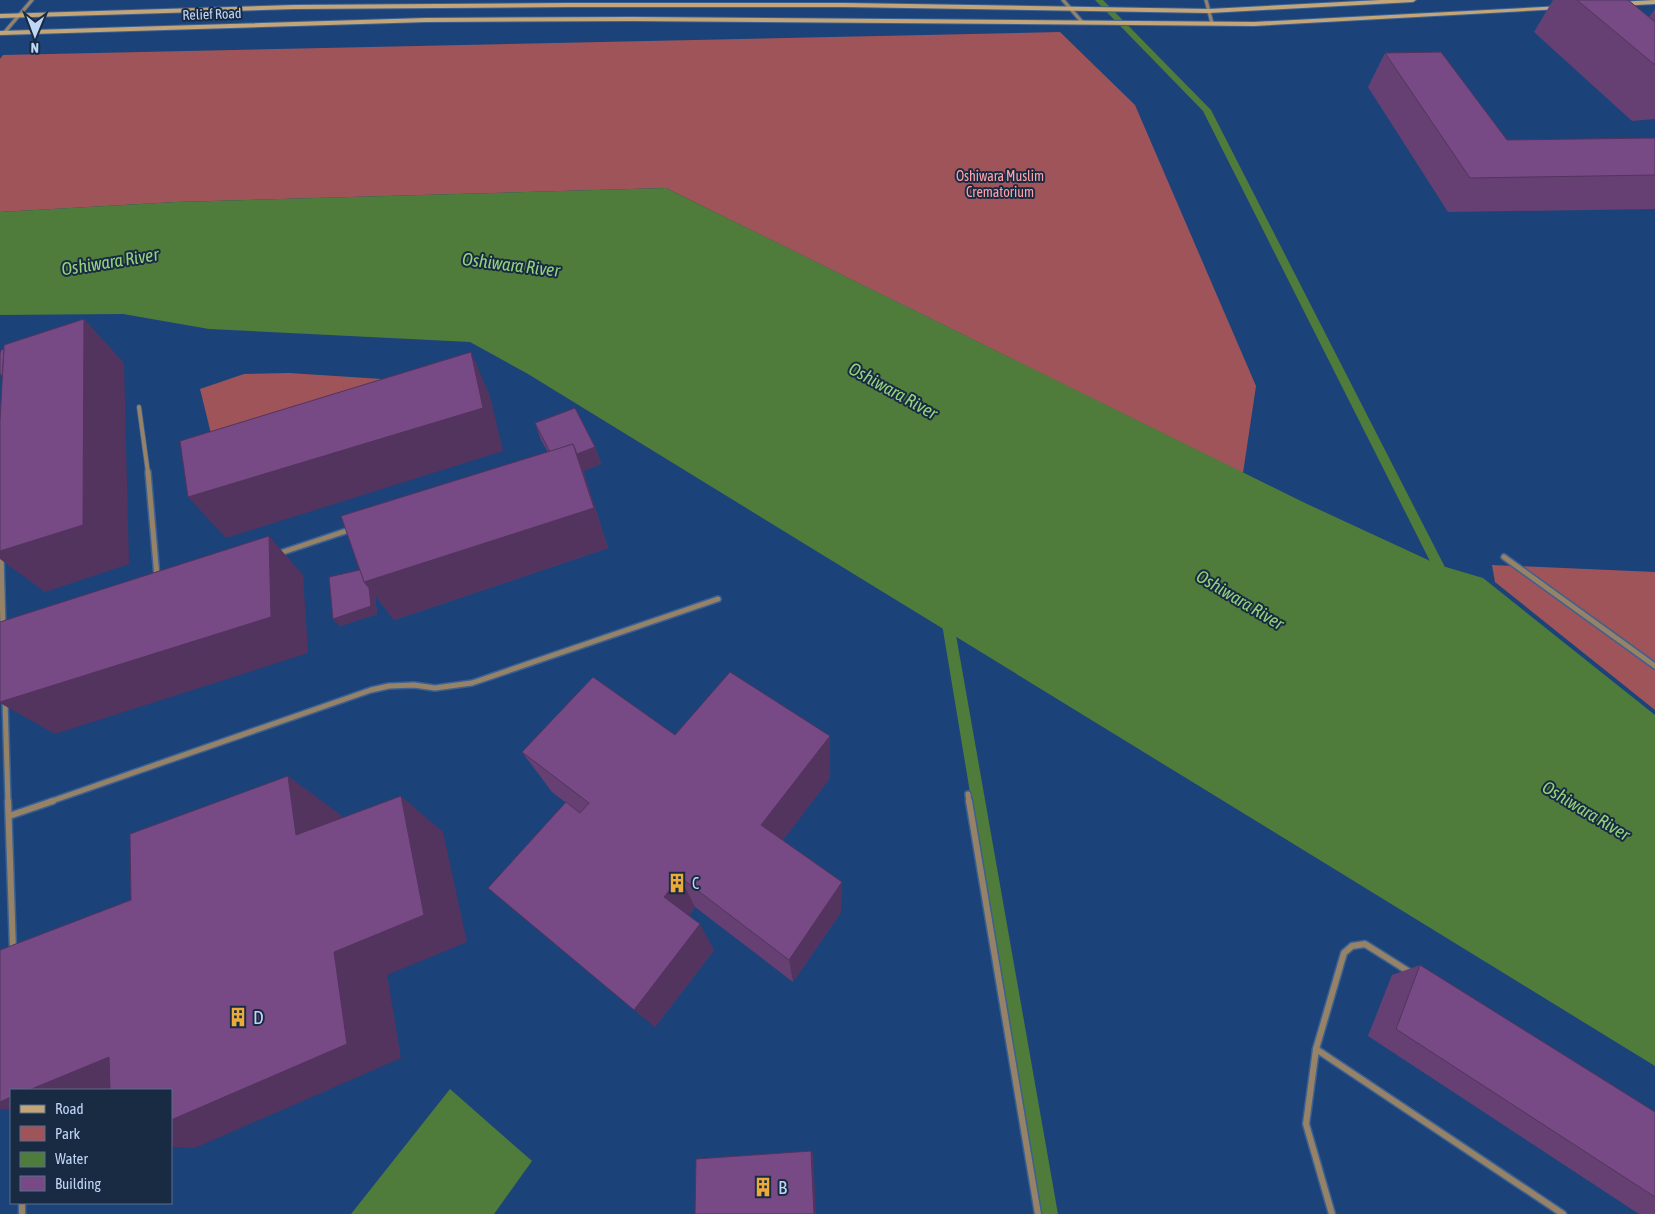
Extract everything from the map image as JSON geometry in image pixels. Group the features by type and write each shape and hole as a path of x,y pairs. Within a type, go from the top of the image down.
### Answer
{"street":[{"path":"2,33 32,0"},
{"path":"1063,0 1082,22"},
{"path":"1206,0 1212,23"},
{"path":"1318,0 1323,6"},
{"name":"Relief Road","path":"0,16 294,7 633,2 1209,11 1413,0"},
{"path":"1606,4 1655,2"},
{"path":"762,5 762,20"},
{"name":"Relief Road","path":"2,33 426,20 762,20 1254,24 1566,6"},
{"path":"139,408 146,455 157,582"},
{"path":"270,556 354,528"},
{"path":"1,549 3,634"},
{"path":"1504,557 1655,666"},
{"path":"9,816 371,690 389,686 414,685 435,688 472,683 718,599"},
{"path":"5,691 14,953"},
{"path":"968,794 1038,1214"},
{"path":"1332,1214 1306,1124 1316,1049 1344,952 1352,946 1365,944 1415,975"},
{"path":"1316,1049 1563,1214"}],"green space":[{"name":"Oshiwara Muslim Crematorium","path":"1060,32 1135,105 1256,386 1243,473 666,188 176,202 0,212 0,59 3,55"},
{"path":"289,373 382,379 220,470 200,389 244,374"},
{"path":"1492,565 1655,572 1655,710 1495,582"}],"water":[{"name":"Oshiwara River","path":"666,188 1305,503 1439,565 1483,578 1655,715 1655,1066 528,374 470,342 209,329 123,314 0,315 0,212 176,202"},
{"path":"450,1089 532,1161 494,1214 351,1214"}],"building":[{"path":"1577,0 1628,0 1655,22 1655,65"},
{"path":"1441,52 1507,140 1655,138 1655,175 1470,178 1385,53"},
{"path":"84,319 83,525 0,551 0,421 4,345"},
{"path":"4,349 2,377 0,373 0,354 1,350"},
{"path":"471,352 483,408 188,497 180,441"},
{"path":"575,408 595,447 577,454 573,444 550,452 535,423"},
{"path":"573,444 594,508 364,582 341,516"},
{"path":"269,536 271,617 0,702 0,622"},
{"path":"360,570 364,582 369,588 371,606 333,619 329,577"},
{"name":"C","path":"730,672 830,736 761,825 842,882 789,960 680,877 664,897 700,924 634,1010 488,888 566,802 580,813 589,803 522,752 593,677 675,735"},
{"name":"D","path":"288,776 296,835 401,796 424,915 334,952 347,1044 172,1120 172,1089 110,1089 109,1057 31,1089 10,1089 10,1097 0,1102 0,950 131,900 130,834"},
{"path":"1420,965 1655,1112 1655,1197 1396,1029"},
{"name":"B","path":"811,1151 814,1214 695,1214 696,1159"}],"waterway":[{"path":"1099,0 1207,110 1446,581"},
{"path":"947,618 1049,1214"}],"place":[{"name":"C","path":"677,883"},
{"name":"D","path":"238,1017"},
{"name":"B","path":"763,1187"}]}
